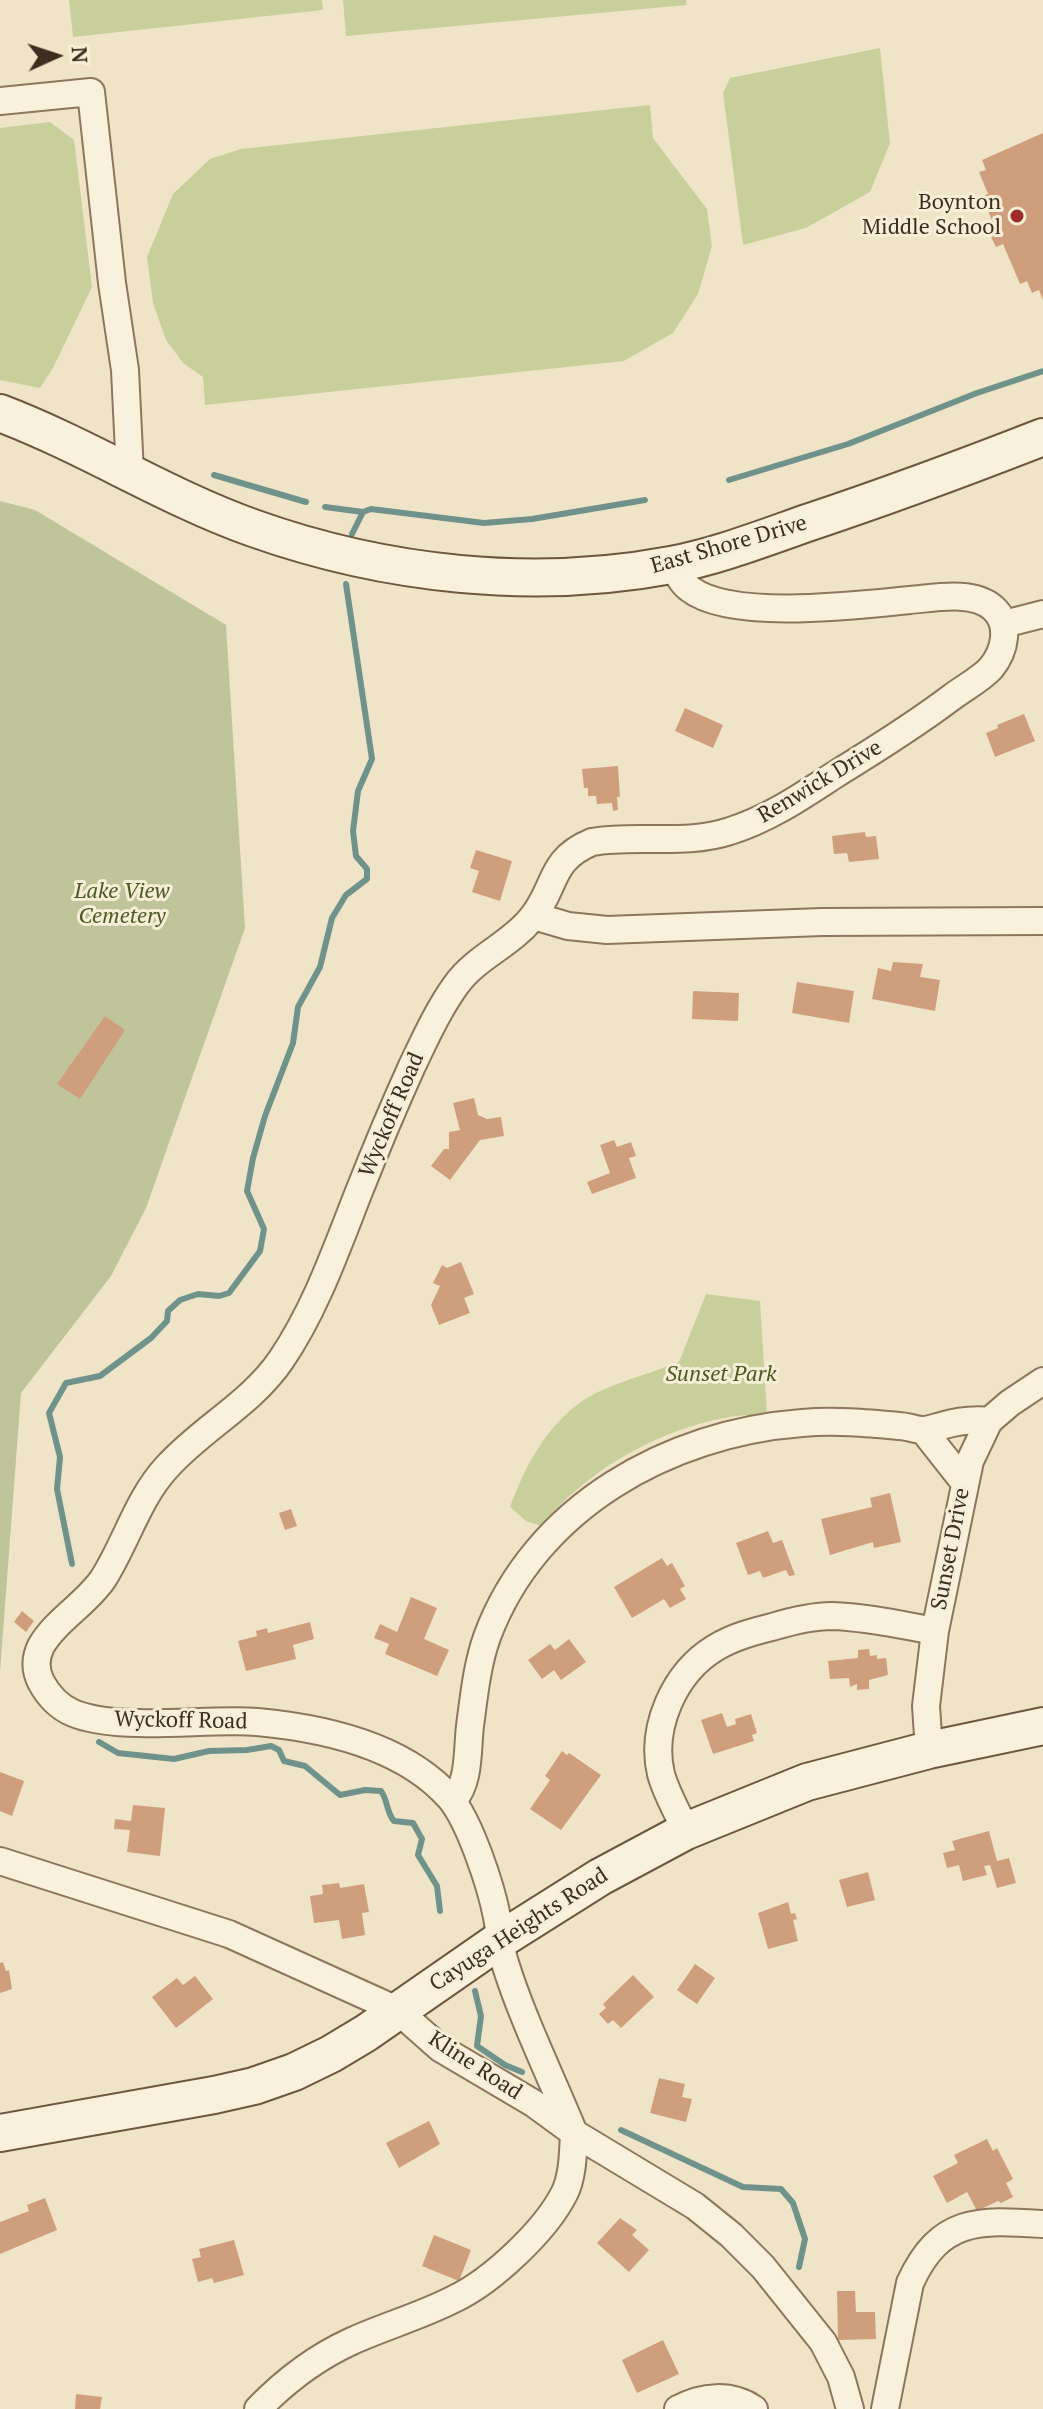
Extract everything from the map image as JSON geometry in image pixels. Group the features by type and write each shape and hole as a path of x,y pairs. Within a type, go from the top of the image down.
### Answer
{"street":[{"path":"0,101 91,92 125,370 130,473"},
{"name":"East Shore Drive","path":"0,413 253,528 335,553 412,568 498,577 615,574 674,565 735,548 866,503 1043,437"},
{"path":"674,565 681,581 702,597 715,601 801,608 965,598 994,609 1004,624 1043,614"},
{"name":"Renwick Drive","path":"534,916 556,869 564,858 578,848 605,840 700,838 725,833 768,817 919,722 990,669 1000,654 1004,624"},
{"path":"534,916 568,926 607,930 822,922 1043,921"},
{"name":"Wyckoff Road","path":"258,2409 321,2358 351,2341 459,2297 511,2258 535,2234 564,2194 573,2156 574,2133 506,1968 497,1913 470,1833 453,1801 426,1777 390,1756 306,1729 223,1721 116,1721 70,1712 50,1695 38,1674 37,1657 52,1631 103,1579 161,1472 186,1447 250,1396 283,1357 316,1297 396,1102 432,1024 456,985 475,963 520,931 534,916"},
{"name":"Sunset Drive","path":"929,1750 926,1706 935,1631 970,1461 989,1421 1020,1395 1043,1381"},
{"path":"453,1801 464,1782 478,1671 498,1610 516,1577 545,1540 593,1498 647,1464 735,1433 802,1423 897,1425 923,1430 968,1420 989,1421"},
{"path":"923,1430 964,1482"},
{"path":"686,1831 662,1775 658,1741 666,1707 694,1665 712,1649 733,1638 811,1617 874,1620 935,1631"},
{"name":"Cayuga Heights Road","path":"0,2133 214,2095 254,2086 294,2072 331,2054 600,1877 686,1831 807,1782 929,1750 1043,1726"},
{"name":"Kline Road","path":"0,1861 229,1934 397,2010 440,2048 695,2206 742,2246 763,2267 823,2342 841,2377 850,2409"},
{"path":"885,2409 910,2283 929,2250 944,2237 978,2223 1043,2224"},
{"path":"678,2409 690,2403 721,2398 735,2400 754,2409"}],"green space":[{"path":"69,0 322,0 323,10 73,37"},
{"path":"343,0 686,0 687,5 346,36"},
{"path":"880,48 890,143 870,192 806,228 743,245 723,93 730,78"},
{"path":"650,105 653,138 707,209 712,246 698,294 673,333 624,361 205,405 203,377 183,363 166,340 153,303 147,257 173,194 210,159 241,149"},
{"path":"50,122 74,140 92,287 53,368 40,388 0,380 0,128"},
{"name":"Lake View Cemetery","path":"0,501 35,510 226,625 245,928 146,1208 111,1276 21,1393 0,1672"},
{"name":"Sunset Park","path":"706,1294 760,1301 767,1414 729,1417 698,1424 647,1444 578,1488 541,1526 526,1521 510,1507 523,1476 549,1432 573,1408 598,1392 679,1362"}],"building":[{"name":"Boynton Middle School","path":"1043,133 1043,300 1039,290 1032,293 1027,281 1020,284 1003,244 996,247 991,237 998,234 982,197 988,194 979,172 986,170 982,160"},
{"path":"685,708 723,725 713,748 675,731"},
{"path":"1024,714 1035,741 995,757 986,733"},
{"path":"618,766 620,797 617,797 618,810 613,811 612,803 597,804 596,796 588,796 582,769"},
{"path":"865,832 866,837 876,836 879,859 849,862 847,853 834,854 832,836"},
{"path":"476,850 512,861 500,901 472,892 479,871 470,868"},
{"path":"893,962 923,964 920,977 940,980 935,1011 872,999 878,968 891,971"},
{"path":"797,982 854,991 849,1023 792,1013"},
{"path":"693,991 739,993 738,1021 692,1019"},
{"path":"105,1016 125,1030 80,1099 57,1084"},
{"path":"474,1098 478,1115 487,1119 501,1117 504,1136 480,1140 450,1180 431,1166 444,1149 449,1149 449,1132 460,1130 453,1103"},
{"path":"614,1140 617,1147 631,1142 636,1156 629,1158 636,1178 592,1194 587,1182 610,1173 600,1145"},
{"path":"461,1262 474,1294 464,1298 470,1313 439,1325 431,1305 440,1286 433,1283 442,1265 447,1268"},
{"path":"890,1493 901,1542 874,1548 873,1542 830,1555 821,1519 872,1507 870,1498"},
{"path":"291,1509 297,1526 285,1530 279,1513"},
{"path":"768,1531 773,1543 782,1540 795,1575 789,1576 786,1570 763,1578 760,1571 748,1575 736,1543"},
{"path":"662,1558 667,1566 672,1563 685,1586 680,1589 686,1599 670,1608 664,1599 632,1618 614,1587"},
{"path":"411,1597 437,1608 424,1639 449,1650 437,1676 385,1654 389,1644 374,1638 380,1624 397,1632"},
{"path":"22,1611 34,1621 26,1632 14,1622"},
{"path":"310,1622 314,1639 293,1645 296,1659 246,1671 238,1641 257,1636 256,1631 267,1628 268,1633"},
{"path":"569,1639 586,1662 561,1680 554,1670 542,1679 528,1660 550,1644 555,1650"},
{"path":"869,1649 870,1656 886,1658 888,1675 869,1680 869,1689 857,1690 857,1684 850,1687 849,1678 830,1679 828,1661 858,1658 858,1650"},
{"path":"722,1713 727,1727 736,1724 735,1719 751,1714 757,1733 752,1735 754,1741 713,1754 701,1720"},
{"path":"562,1751 601,1775 561,1830 530,1809 550,1780 545,1776"},
{"path":"0,1772 24,1781 12,1816 0,1811"},
{"path":"133,1805 165,1808 160,1856 127,1852 130,1830 114,1829 115,1819 131,1821"},
{"path":"989,1831 997,1861 1009,1858 1016,1883 997,1888 990,1865 984,1866 987,1875 963,1881 959,1865 947,1868 943,1853 955,1850 952,1841"},
{"path":"868,1872 875,1900 847,1907 839,1880"},
{"path":"339,1883 340,1888 364,1884 369,1912 362,1913 365,1935 342,1939 339,1920 314,1923 310,1896 323,1894 322,1885"},
{"path":"788,1902 791,1914 795,1913 797,1919 793,1920 798,1941 768,1949 758,1913"},
{"path":"3,1962 6,1971 9,1970 12,1989 0,1993 0,1963"},
{"path":"695,1964 715,1978 697,2004 677,1990"},
{"path":"633,1975 654,1997 621,2028 613,2020 608,2024 599,2014 606,2008 603,2004"},
{"path":"195,1976 213,1999 176,2028 152,1997 177,1978 183,1985"},
{"path":"659,2078 685,2084 682,2097 692,2099 686,2122 650,2113"},
{"path":"429,2121 440,2144 399,2168 386,2143"},
{"path":"987,2139 993,2151 997,2148 1013,2179 1006,2183 1013,2197 977,2211 967,2192 947,2203 933,2176 958,2163 954,2155"},
{"path":"45,2198 57,2230 0,2254 0,2222 29,2211 27,2205"},
{"path":"620,2218 637,2230 632,2235 649,2250 629,2272 597,2243"},
{"path":"434,2235 471,2250 459,2281 422,2266"},
{"path":"234,2240 244,2275 214,2283 212,2278 198,2282 192,2259 201,2257 199,2249"},
{"path":"837,2291 855,2291 856,2312 875,2312 876,2339 838,2340"},
{"path":"663,2340 679,2374 637,2393 622,2360"},
{"path":"76,2394 102,2397 100,2409 75,2409"}],"waterway":[{"path":"729,480 848,444 977,393 1043,371"},
{"path":"214,475 306,502"},
{"path":"352,534 363,512 371,509 484,523 532,519 645,500"},
{"path":"325,507 363,512"},
{"path":"72,1564 57,1489 60,1457 49,1413 66,1383 100,1376 151,1338 167,1321 168,1311 180,1300 198,1294 219,1296 229,1293 260,1251 264,1229 247,1191 265,1116 293,1043 298,1007 320,967 332,918 346,895 367,879 367,869 356,856 353,831 358,791 372,759 346,584"},
{"path":"99,1742 118,1753 174,1759 209,1751 271,1746 279,1750 284,1761 305,1766 340,1795 365,1790 381,1791 394,1821 413,1823 422,1839 418,1855 437,1886 440,1911"},
{"path":"475,1991 481,2016 477,2046 505,2065 522,2072"},
{"path":"621,2130 743,2187 781,2189 793,2203 805,2239 799,2267"}],"place":[{"name":"Boynton Middle School","path":"1017,216"}]}
